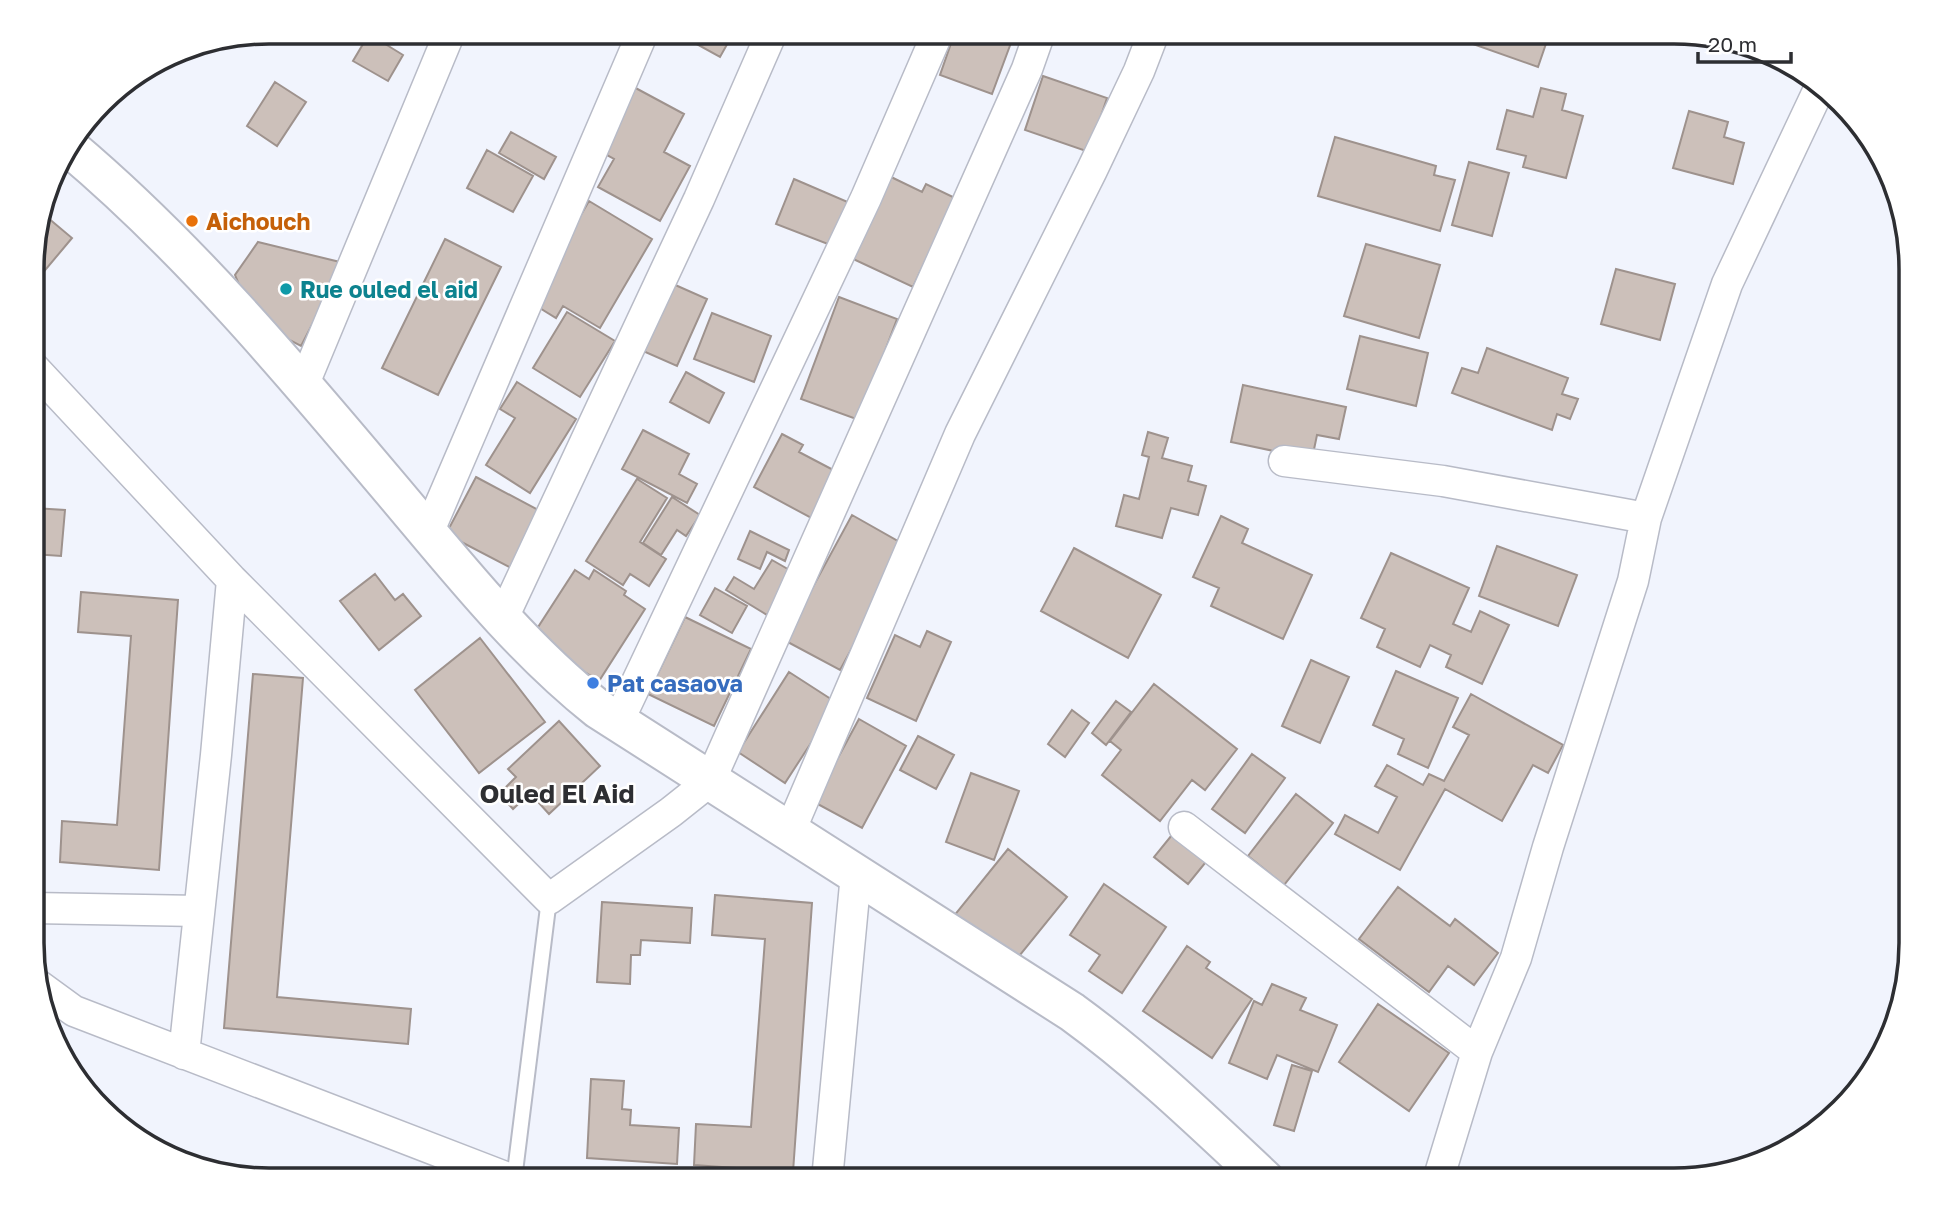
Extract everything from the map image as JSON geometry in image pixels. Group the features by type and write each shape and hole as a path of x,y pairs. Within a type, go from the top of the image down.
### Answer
{"street":[{"path":"303,386 445,44"},
{"path":"428,533 638,44"},
{"path":"502,620 687,224 767,44"},
{"path":"618,722 866,198 933,44"},
{"path":"44,379 232,580 549,899 710,781 1036,44"},
{"path":"789,831 960,434 1092,170 1149,44"},
{"path":"1442,1168 1477,1052 1516,958 1548,847 1633,581 1646,518 1727,284 1816,95"},
{"path":"76,153 172,242 303,386 502,620 570,687 618,722 1072,1012 1105,1036 1190,1108 1252,1168"},
{"path":"1284,461 1443,481 1646,518"},
{"path":"184,1054 232,580"},
{"path":"1184,827 1477,1052"},
{"path":"828,1168 856,874"},
{"path":"44,908 199,911"},
{"path":"50,994 74,1011 483,1168"}],"lane":[{"path":"515,1168 549,899"}],"building":[{"path":"363,44 385,44 403,55 388,81 353,61"},
{"path":"696,44 727,44 720,57"},
{"path":"951,44 1011,44 992,94 940,75"},
{"path":"1473,44 1546,44 1538,67"},
{"path":"1043,76 1107,98 1089,152 1025,130"},
{"path":"275,82 306,102 277,146 247,126"},
{"path":"630,85 684,114 664,152 690,166 660,221 598,187 614,159 596,149"},
{"path":"1541,88 1566,94 1562,110 1583,116 1566,178 1523,167 1526,156 1497,149 1507,110 1533,117"},
{"path":"1689,111 1728,122 1724,137 1744,143 1733,184 1673,168"},
{"path":"511,132 556,157 544,179 499,153"},
{"path":"1335,137 1436,166 1434,175 1455,180 1440,231 1318,196"},
{"path":"487,150 533,176 513,212 467,188"},
{"path":"1469,162 1509,173 1492,236 1452,225"},
{"path":"889,176 922,192 926,184 955,198 913,287 851,258"},
{"path":"794,179 850,203 833,246 776,224"},
{"path":"589,201 652,239 600,328 563,306 556,318 530,302"},
{"path":"49,219 72,238 44,271"},
{"path":"445,239 501,267 438,395 382,368"},
{"name":"Rue ouled el aid","path":"258,242 344,263 301,346 274,332 246,302 235,275"},
{"path":"1366,244 1440,265 1419,338 1344,316"},
{"path":"1616,269 1675,284 1660,340 1601,324"},
{"path":"673,284 707,299 677,366 643,351"},
{"path":"839,297 897,319 859,420 801,399"},
{"path":"567,312 615,341 580,397 533,368"},
{"path":"712,313 771,336 754,382 694,359"},
{"path":"1360,336 1428,353 1416,406 1347,389"},
{"path":"1487,348 1568,378 1562,394 1578,399 1570,419 1557,414 1552,430 1452,393 1462,368 1478,373"},
{"path":"686,372 724,393 709,423 670,402"},
{"path":"517,382 576,419 530,493 486,465 515,418 500,409"},
{"path":"1243,385 1346,407 1339,439 1317,435 1312,459 1231,442"},
{"path":"643,430 689,454 679,474 697,484 687,503 622,469"},
{"path":"1148,432 1168,438 1162,458 1192,466 1188,481 1206,486 1198,515 1171,508 1162,538 1116,526 1124,495 1139,499 1149,457 1142,455"},
{"path":"782,434 803,445 799,452 839,473 815,520 754,487"},
{"path":"476,477 542,512 513,569 446,534"},
{"path":"637,479 667,498 640,542 666,559 649,586 630,574 623,585 586,561"},
{"path":"672,497 700,515 686,536 677,530 661,555 643,543"},
{"path":"44,509 65,510 61,556 44,555"},
{"path":"852,515 903,544 876,604 840,670 784,640"},
{"path":"1221,516 1248,529 1242,543 1312,575 1283,639 1211,606 1219,588 1193,577"},
{"path":"750,531 789,550 785,561 767,552 760,569 738,559"},
{"path":"1497,546 1577,575 1558,626 1479,596"},
{"path":"1074,548 1161,595 1128,658 1041,611"},
{"path":"1391,553 1469,588 1453,624 1471,632 1480,611 1509,625 1482,684 1446,667 1451,655 1430,645 1420,667 1377,647 1385,629 1361,618"},
{"path":"772,560 793,572 767,615 726,590 734,577 754,589"},
{"path":"575,570 589,579 594,570 626,591 624,595 645,609 599,681 531,638"},
{"path":"375,574 395,600 403,594 421,616 379,650 340,601"},
{"path":"715,588 747,606 732,633 700,615"},
{"path":"81,592 178,600 159,870 60,862 62,821 117,825 131,636 78,632"},
{"path":"685,617 751,649 714,726 648,694"},
{"path":"927,631 951,642 916,721 867,698 895,635 920,647"},
{"path":"480,638 545,722 479,773 415,690"},
{"path":"1311,660 1349,677 1320,743 1282,726"},
{"path":"1396,671 1458,698 1428,768 1398,754 1404,739 1373,725"},
{"path":"789,672 837,703 785,783 738,752"},
{"path":"253,674 303,678 277,997 411,1009 408,1044 224,1028"},
{"path":"1154,684 1237,749 1205,790 1192,780 1160,821 1102,775 1121,750 1110,741"},
{"path":"1471,694 1563,745 1548,773 1533,765 1502,821 1445,789 1400,870 1335,834 1345,815 1378,833 1397,797 1375,786 1387,765 1423,785 1429,774 1444,781 1469,735 1453,727"},
{"path":"1116,701 1131,712 1106,745 1092,733"},
{"path":"1072,710 1089,723 1065,757 1048,744"},
{"path":"859,719 906,746 862,828 814,802"},
{"path":"559,721 600,766 549,814 530,793 513,809 499,794 516,777 508,769"},
{"path":"918,736 954,755 936,789 900,770"},
{"path":"1252,754 1285,778 1245,833 1212,809"},
{"path":"971,773 1019,791 994,860 946,842"},
{"path":"1296,794 1333,823 1284,885 1248,856"},
{"path":"1176,830 1210,857 1188,884 1154,857"},
{"path":"1008,849 1067,897 1011,966 953,917"},
{"path":"1104,884 1166,927 1122,993 1089,971 1100,955 1070,935"},
{"path":"1398,887 1450,926 1455,919 1498,953 1474,985 1448,966 1429,992 1359,939"},
{"path":"715,895 812,903 793,1168 694,1165 696,1124 751,1127 765,939 712,935"},
{"path":"602,902 692,908 690,943 641,940 640,955 631,955 630,984 597,982"},
{"path":"1187,946 1210,962 1206,968 1252,999 1212,1058 1143,1011"},
{"path":"1272,984 1306,998 1300,1010 1337,1025 1318,1072 1277,1055 1267,1079 1229,1063 1254,1001 1262,1005"},
{"path":"1378,1004 1449,1053 1409,1111 1339,1062"},
{"path":"1292,1065 1312,1071 1294,1131 1274,1125"},
{"path":"591,1079 624,1081 622,1109 631,1110 630,1125 679,1128 677,1164 587,1158"}],"place":[{"name":"Aichouch","path":"192,221"},
{"name":"Rue ouled el aid","path":"286,289"},
{"name":"Pat casaova","path":"593,683"}],"district":[{"name":"Ouled El Aid","path":"557,793"}]}
